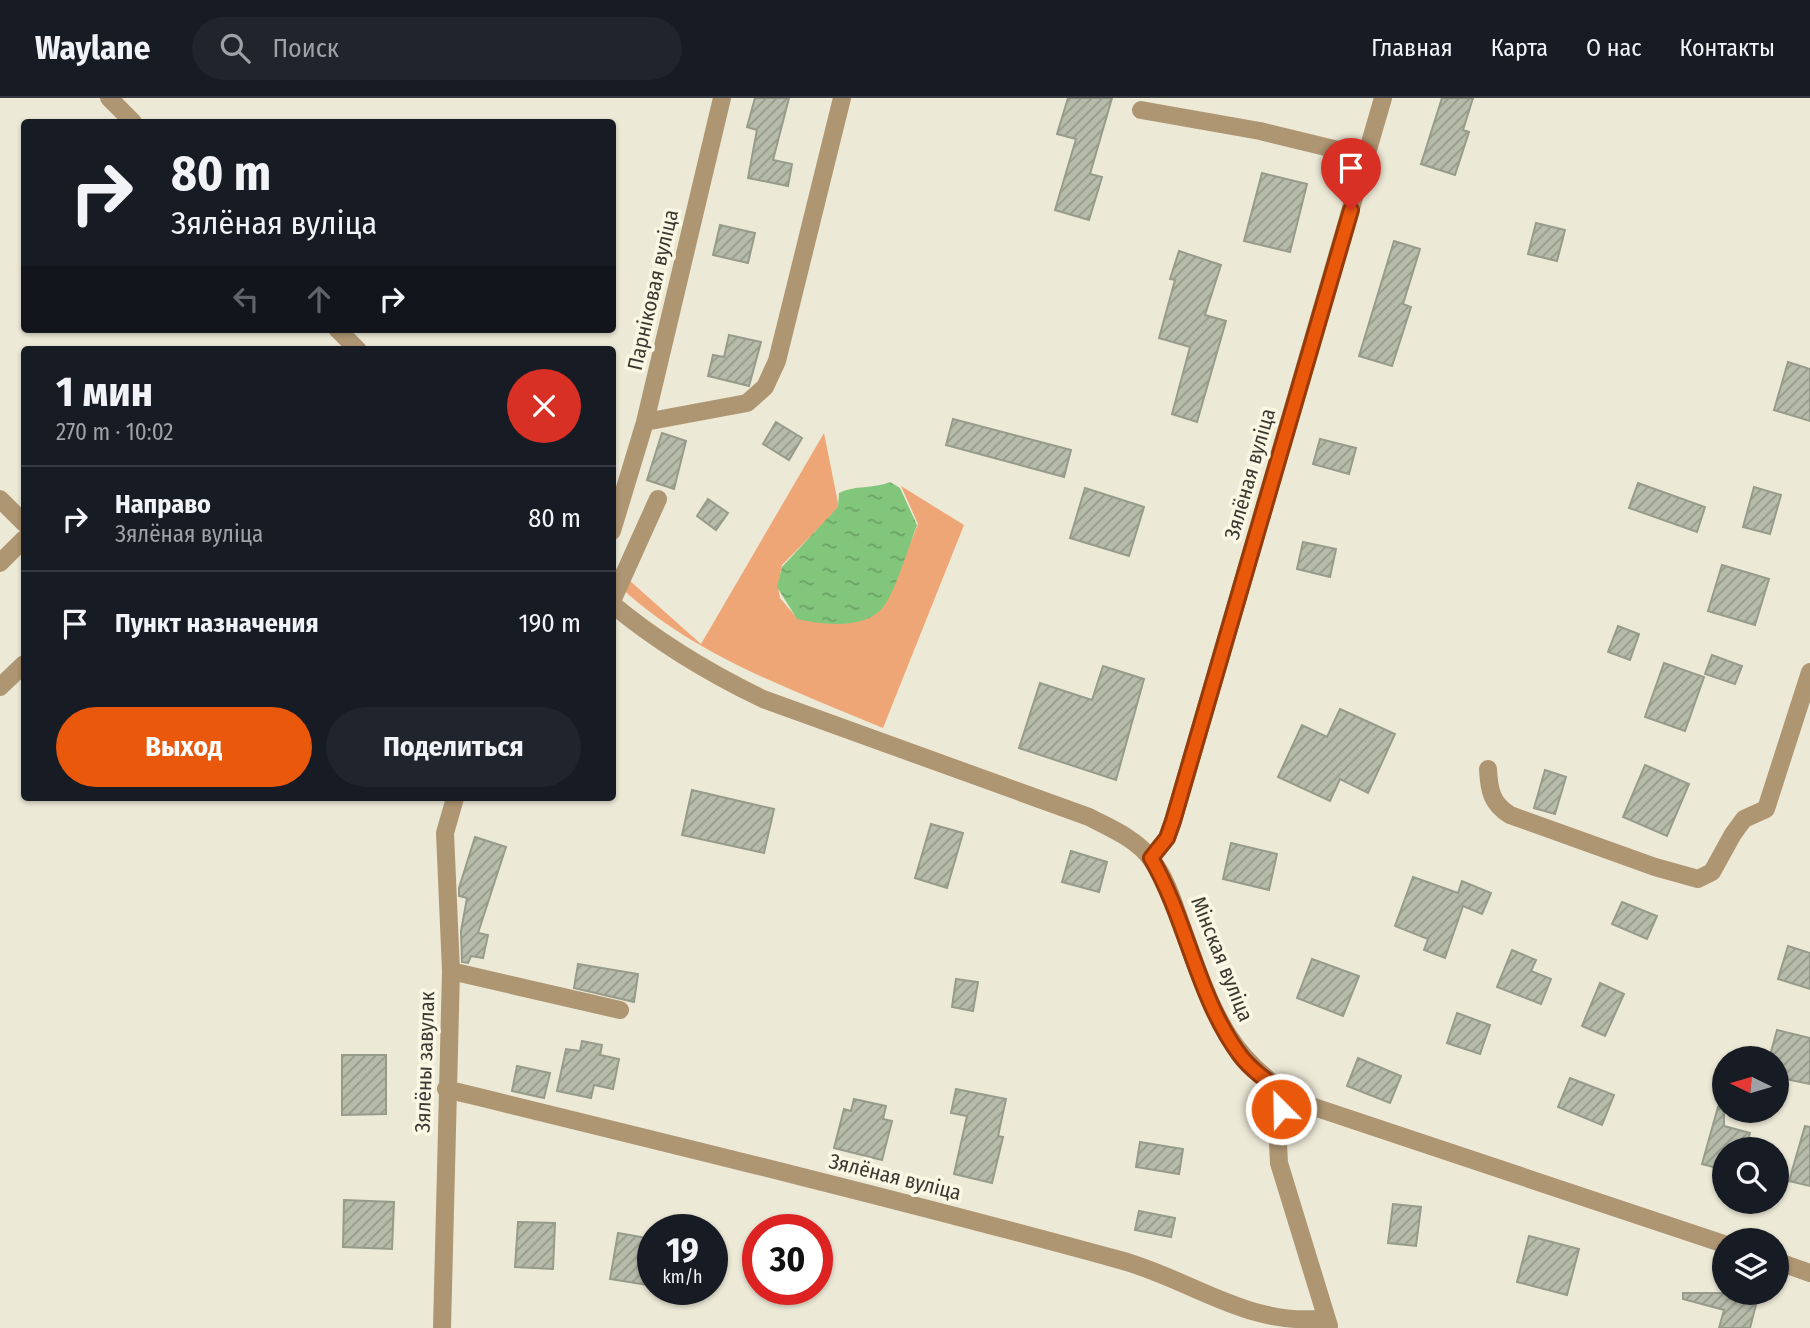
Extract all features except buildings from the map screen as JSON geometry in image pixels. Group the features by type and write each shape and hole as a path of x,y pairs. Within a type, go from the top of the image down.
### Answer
{"street":[{"path":"109,98 130,119"},
{"name":"Парніковая вуліца","path":"616,518 646,422 722,98"},
{"path":"646,422 747,403 765,387 777,361 842,98"},
{"name":"Зялёная вуліца","path":"1151,858 1167,838 1173,821 1383,98"},
{"path":"1141,110 1260,131 1367,157"},
{"path":"342,333 354,346"},
{"path":"0,499 21,520"},
{"path":"617,607 658,499"},
{"path":"0,563 21,542"},
{"name":"Мінская вуліца","path":"617,607 715,676 763,699 1089,817 1115,830 1151,858 1171,896 1222,1024 1241,1056 1263,1078 1285,1093 1308,1105 1712,1240"},
{"path":"0,687 21,667"},
{"path":"1488,769 1490,793 1499,808 1510,816 1655,867 1698,878 1712,872 1744,819 1766,808 1810,671"},
{"name":"Зялёны завулак","path":"442,1328 451,971 446,833 454,801"},
{"path":"451,971 620,1010"},
{"name":"Зялёная вуліца","path":"446,1089 931,1209 1157,1271 1234,1307 1274,1320 1328,1323"},
{"path":"1285,1093 1277,1125 1279,1163 1328,1323"},
{"path":"1789,1266 1810,1273"}],"shaded area":[{"path":"824,433 839,508 782,565 778,586 780,598 797,618 884,606 918,524 901,486 964,525 883,728 775,683 706,648 642,606 616,583 616,569 701,644"}],"water":[{"path":"890,482 900,488 917,525 889,599 876,614 856,622 831,624 797,619 777,587 782,567 838,507 839,493"}],"route":[{"path":"1281,1109 1285,1093 1263,1078 1241,1056 1222,1024 1192,955 1171,896 1151,858 1167,838 1173,821 1351,210"}]}
